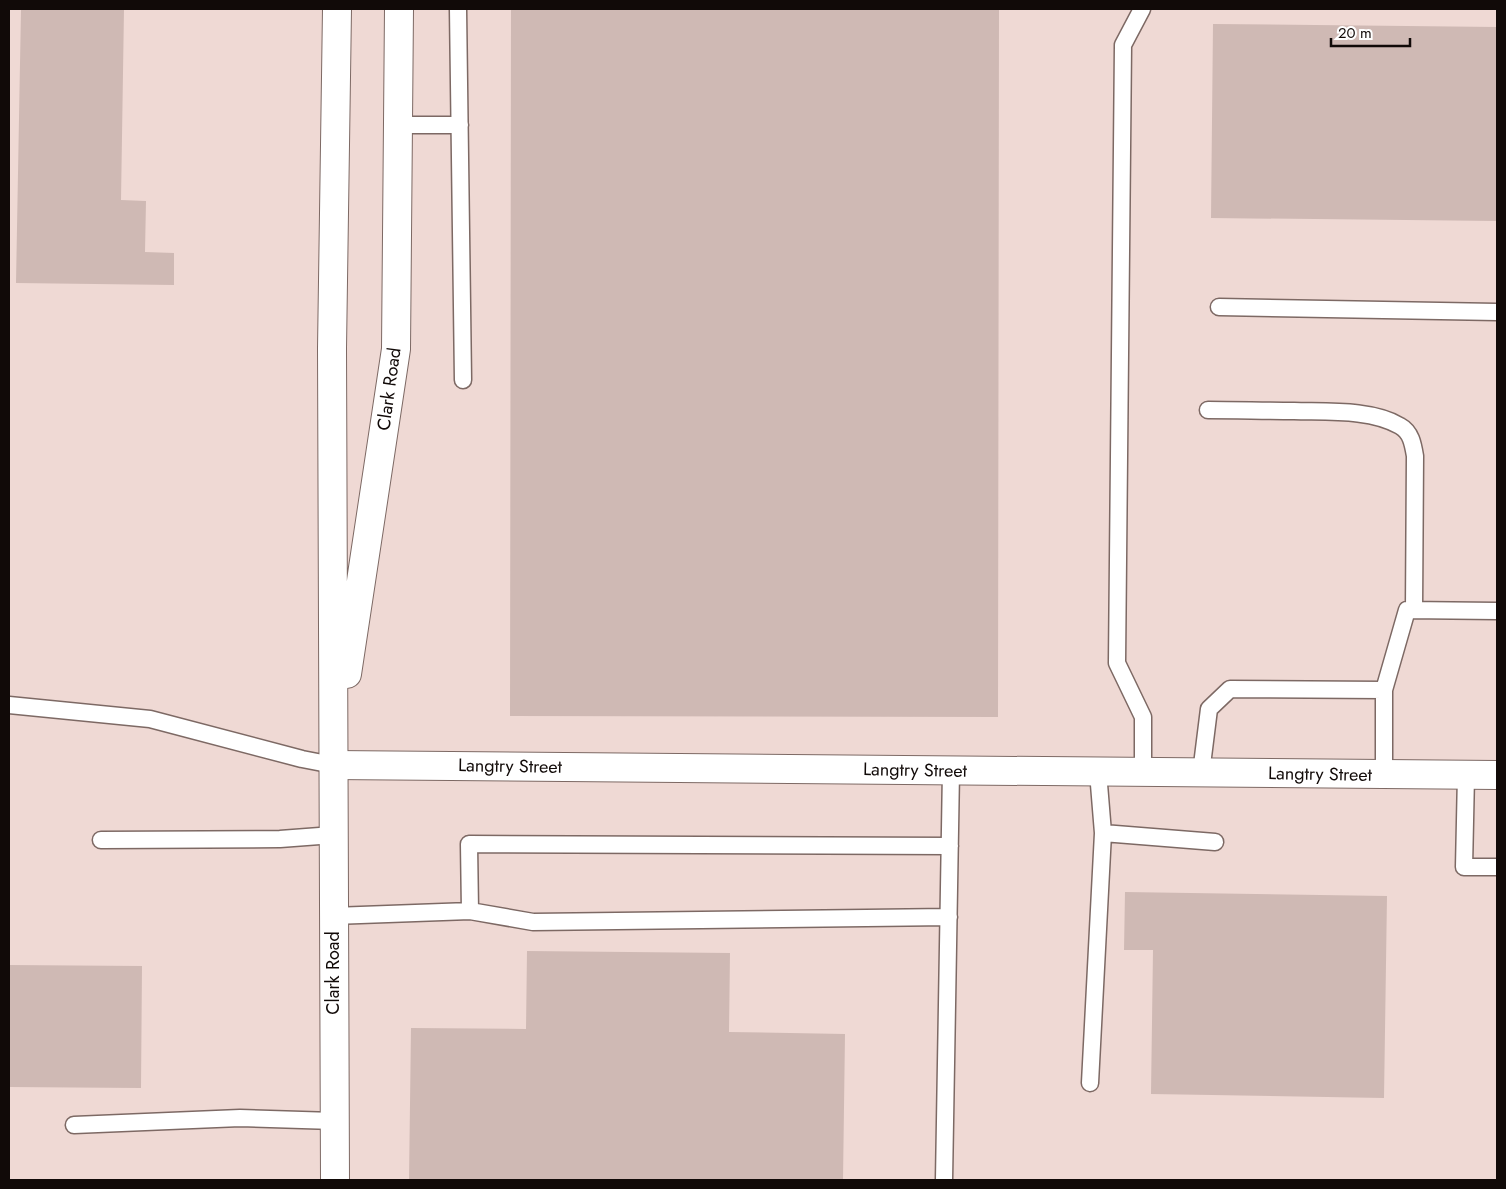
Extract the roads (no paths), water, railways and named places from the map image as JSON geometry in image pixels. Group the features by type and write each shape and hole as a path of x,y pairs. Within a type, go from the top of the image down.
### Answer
{"street":[{"name":"Clark Road","path":"335,1180 332,349 338,9"},
{"name":"Clark Road","path":"333,765 396,349 399,9"},
{"name":"Langtry Street","path":"333,765 1497,775"}],"lane":[{"path":"458,9 463,380"},
{"path":"1142,9 1123,45 1117,663 1142,717 1143,772"},
{"path":"398,125 460,125"},
{"path":"1219,307 1497,312"},
{"path":"1208,410 1345,412 1384,419 1401,426 1412,438 1416,456 1414,610"},
{"path":"1384,775 1384,690 1407,610 1497,611"},
{"path":"1201,773 1208,709 1230,688 1384,690"},
{"path":"9,705 150,719 302,759 333,765"},
{"path":"944,1180 951,770"},
{"path":"1090,1083 1103,833 1098,772"},
{"path":"1466,775 1464,867 1497,867"},
{"path":"1103,833 1214,842"},
{"path":"101,840 280,839 333,835"},
{"path":"470,912 469,844 950,846"},
{"path":"333,916 470,912 533,922 949,917"},
{"path":"74,1125 240,1118 334,1121"}]}
